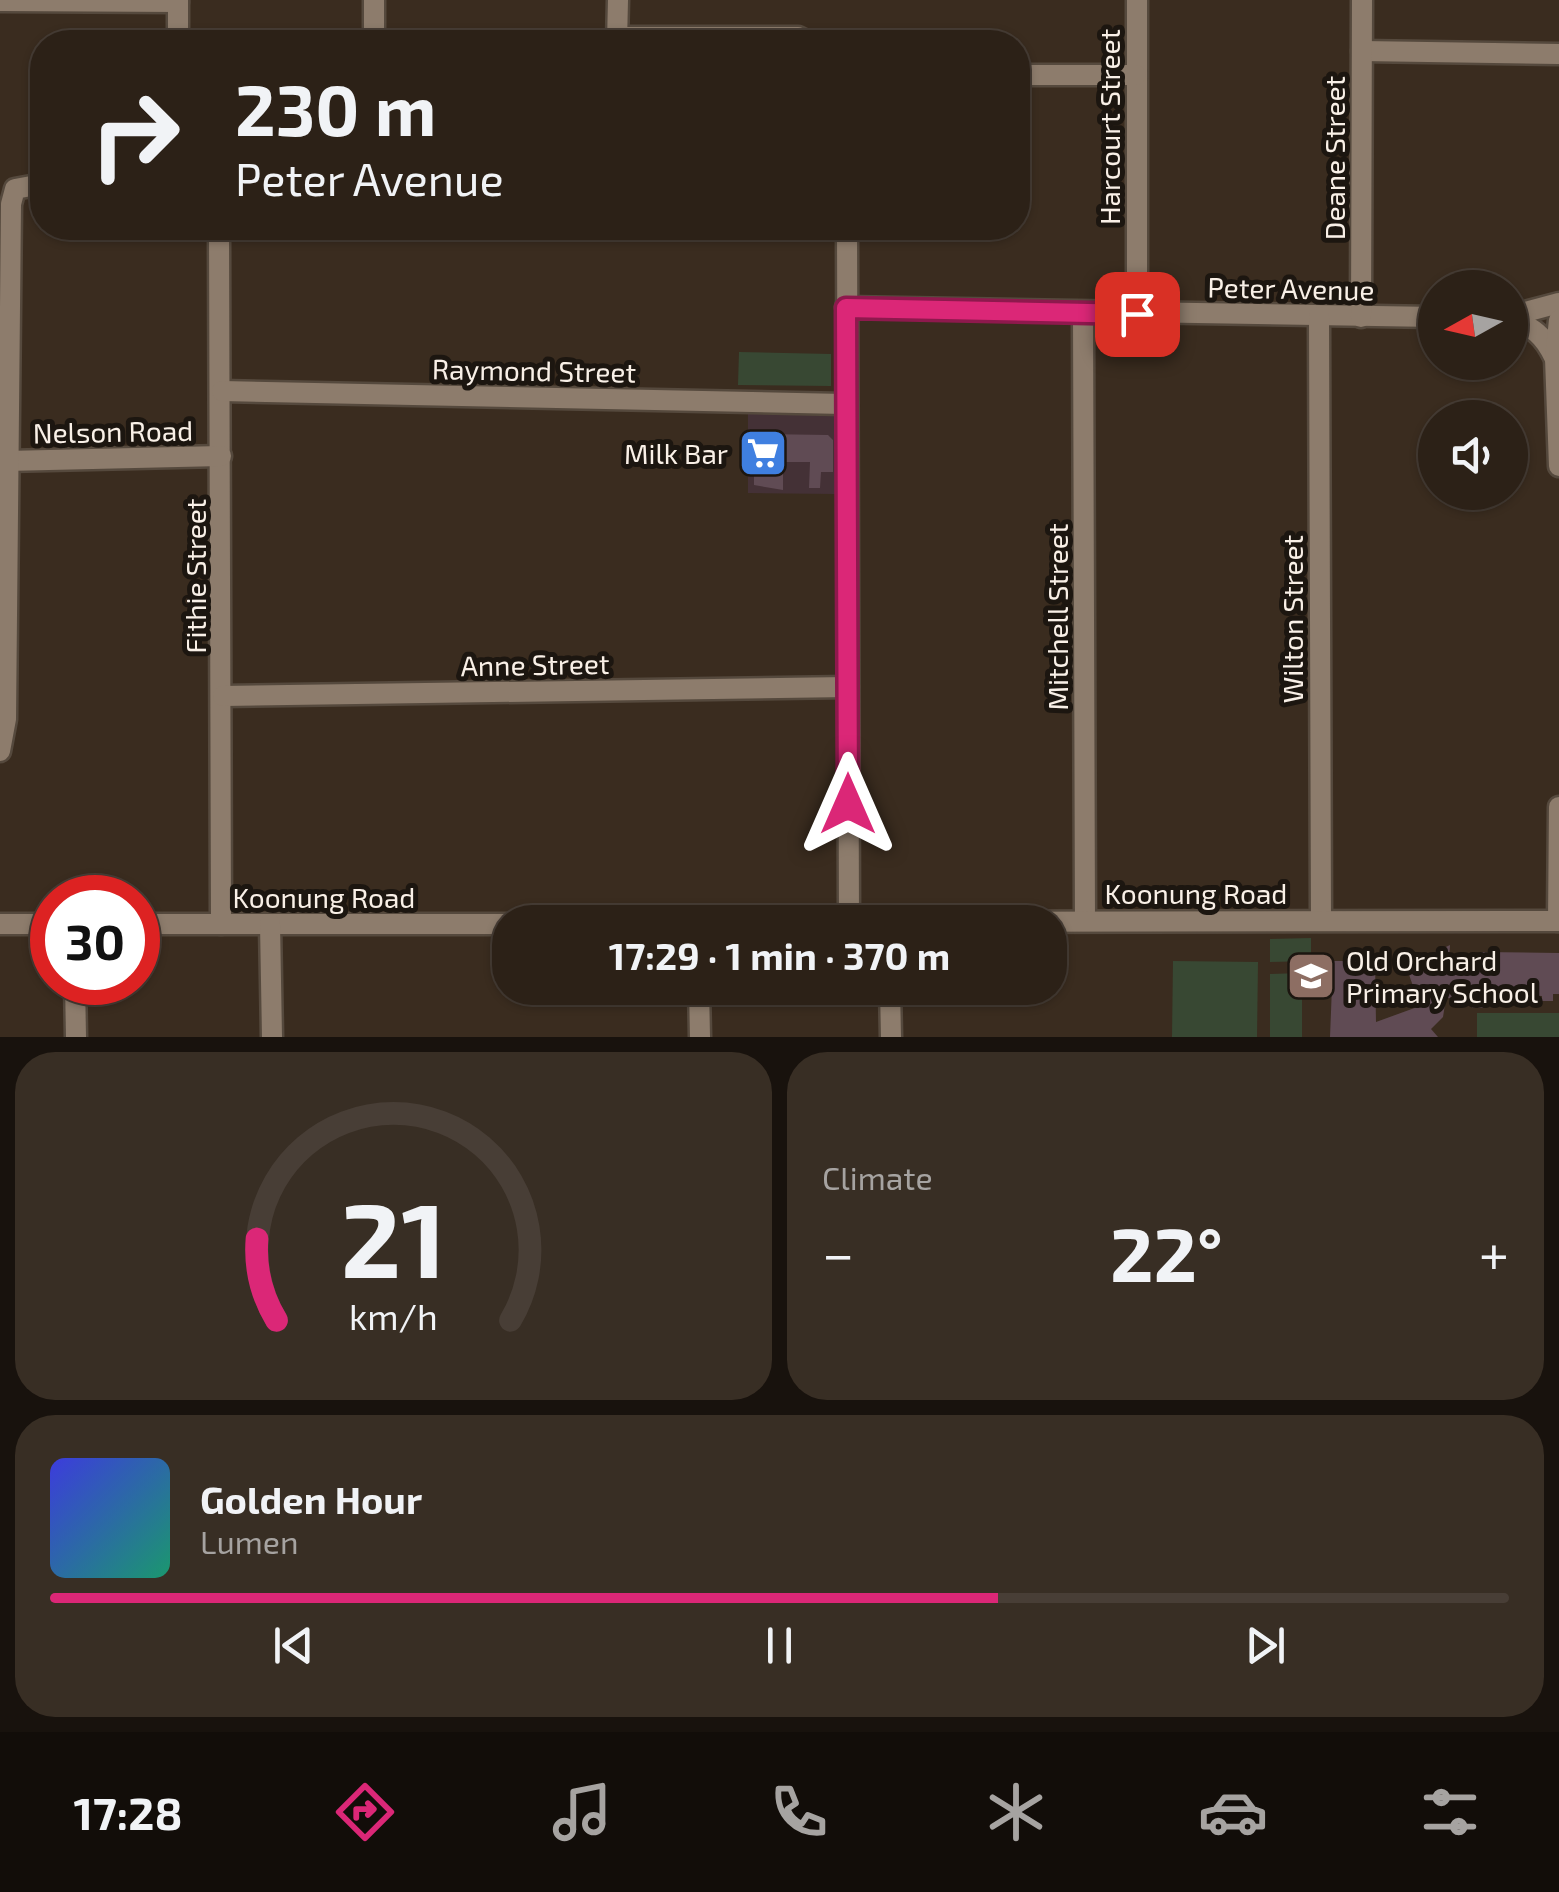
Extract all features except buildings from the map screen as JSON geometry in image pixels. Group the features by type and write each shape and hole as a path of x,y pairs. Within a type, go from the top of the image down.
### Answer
{"street":[{"path":"374,0 374,30"},
{"path":"617,30 618,0"},
{"name":"Harcourt Street","path":"1137,0 1137,314"},
{"name":"Deane Street","path":"1360,317 1362,0"},
{"path":"1,1 178,1 178,30"},
{"path":"1362,51 1559,54"},
{"path":"1030,75 1136,75"},
{"path":"0,751 6,719 11,204 15,189 30,186"},
{"name":"Fithie Street","path":"220,240 221,924"},
{"path":"847,240 844,404 849,905"},
{"path":"1528,313 1559,304"},
{"name":"Peter Avenue","path":"846,308 1418,317"},
{"name":"Mitchell Street","path":"1083,314 1085,921"},
{"name":"Wilton Street","path":"1319,317 1321,920"},
{"path":"1559,320 1555,358 1559,466"},
{"path":"1528,328 1545,338 1555,358"},
{"name":"Raymond Street","path":"222,391 844,404"},
{"name":"Nelson Road","path":"6,460 222,456"},
{"name":"Anne Street","path":"223,696 848,687"},
{"path":"1558,920 1559,807"},
{"name":"Koonung Road","path":"1067,921 1558,920"},
{"path":"0,924 30,924"},
{"name":"Koonung Road","path":"160,924 492,924"},
{"path":"270,924 272,1037"},
{"path":"76,1005 76,1037"},
{"path":"700,1005 700,1037"},
{"path":"890,1005 891,1037"}],"shaded area":[{"path":"748,410 836,411 835,494 748,493"}],"green space":[{"path":"739,352 831,354 831,386 738,385"},
{"path":"1311,938 1311,961 1270,962 1270,939"},
{"path":"1173,961 1258,962 1257,1037 1172,1037"},
{"path":"1302,973 1302,1037 1270,1037 1270,974"},
{"path":"1477,1013 1559,1013 1559,1037 1477,1037"}],"place":[{"name":"Milk Bar","path":"763,453"},
{"name":"Old Orchard Primary School","path":"1311,976"}],"route":[{"path":"848,804 846,308 1137,314"}]}
